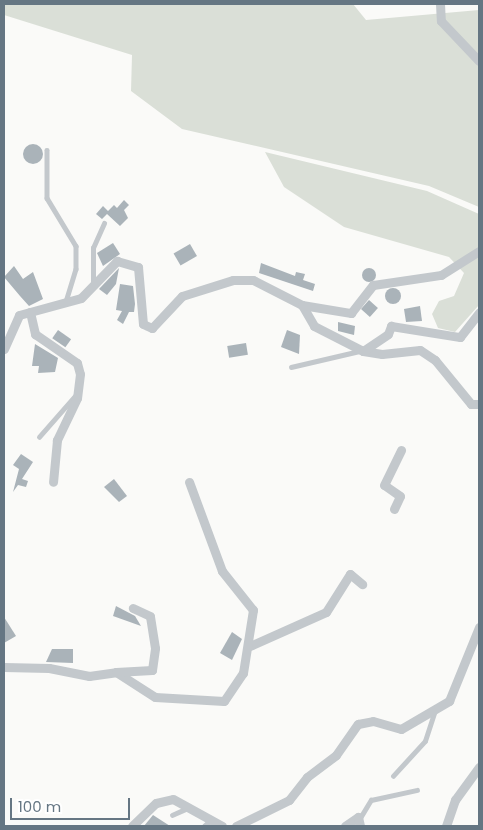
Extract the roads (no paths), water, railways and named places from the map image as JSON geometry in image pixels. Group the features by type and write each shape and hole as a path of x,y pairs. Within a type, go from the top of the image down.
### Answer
{"street":[{"path":"440,4 441,21 479,61"},
{"path":"4,349 19,316 81,298 117,261 138,267 145,327 158,323 182,296 233,280 253,280 302,305 351,313 373,285 441,275 479,251"},
{"path":"302,305 314,326 363,351 382,354 420,350 435,360 471,404 479,404"},
{"path":"30,312 35,334 77,362 77,393 57,440 53,482"},
{"path":"363,351 388,334 391,326 460,337 479,314"},
{"path":"394,509 400,496 384,486 401,450"},
{"path":"116,672 155,697 221,702 243,673 250,646 253,610 222,571 189,482"},
{"path":"250,646 326,612 350,574 362,584"},
{"path":"4,667 49,668 89,676 152,670 155,648 149,614 133,608"},
{"path":"243,825 289,800 306,777 336,755 358,724 374,721 401,729 436,710 454,693 479,627"},
{"path":"446,826 455,800 479,767"},
{"path":"132,826 158,801 176,800 189,807 208,823 222,826"},
{"path":"345,826 360,824"}],"lane":[{"path":"47,150 47,198 76,246 76,269 66,303"},
{"path":"93,285 94,248 98,228 104,224"},
{"path":"290,367 363,351"},
{"path":"39,437 77,393"},
{"path":"394,776 425,741 436,710"},
{"path":"360,824 371,800 417,790"},
{"path":"172,815 184,813 189,807"}]}
